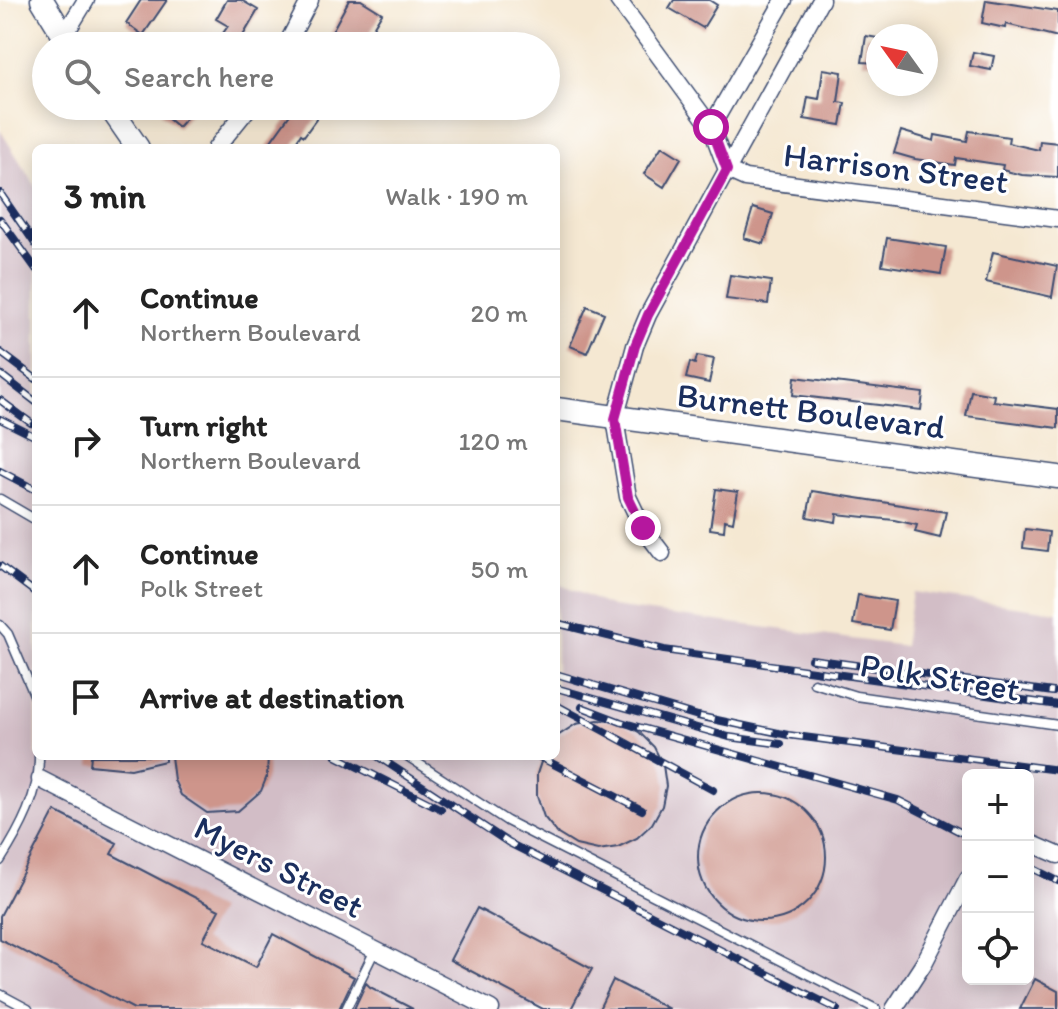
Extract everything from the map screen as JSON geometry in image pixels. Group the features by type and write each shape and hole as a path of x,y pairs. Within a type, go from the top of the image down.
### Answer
{"main road":[{"path":"42,0 62,32"},
{"path":"119,120 135,144"},
{"name":"Burnett Boulevard","path":"560,410 1058,477"}],"street":[{"path":"71,32 86,0"},
{"path":"293,32 310,0"},
{"path":"618,0 711,127 727,170"},
{"path":"711,127 784,0"},
{"path":"662,553 643,528 628,497 615,419 635,346 648,315 821,0"},
{"path":"219,144 239,120"},
{"name":"Harrison Street","path":"727,170 745,178 1058,219"},
{"name":"Myers Street","path":"40,779 491,1009"},
{"path":"1034,845 1058,855"},
{"path":"894,1009 924,963 962,890"}],"lane":[{"path":"0,499 32,518"},
{"path":"0,625 8,634 32,690"},
{"name":"Polk Street","path":"814,683 856,696 1058,725"},
{"path":"0,861 14,839 40,779 39,760"},
{"path":"413,760 507,821 876,1009"},
{"path":"346,1009 375,950"},
{"path":"0,994 28,1009"}],"shaded area":[{"path":"0,130 32,181 32,760 560,760 560,585 612,607 904,646 912,592 1058,612 1058,1009 0,1009"}],"building":[{"path":"141,0 167,0 145,32 139,32 126,23"},
{"path":"227,0 241,0 258,10 245,32 224,32 228,26 216,19"},
{"path":"349,0 361,0 382,13 370,32 332,32"},
{"path":"674,0 709,0 717,5 703,28 669,8"},
{"path":"986,0 1058,11 1058,37 1006,24 1005,28 982,23"},
{"path":"866,36 866,62 862,62"},
{"path":"973,52 994,56 991,70 970,66"},
{"path":"823,69 842,72 838,102 845,103 841,125 804,119 808,97 819,99"},
{"path":"170,120 184,120 178,127"},
{"path":"286,120 316,120 295,144 269,144"},
{"path":"901,131 934,141 935,135 967,141 969,131 1009,137 1008,143 1039,150 1040,141 1058,143 1058,177 1022,175 1002,170 1003,165 956,158 955,165 894,153"},
{"path":"662,146 681,158 664,187 644,174"},
{"path":"753,208 773,214 764,244 744,238"},
{"path":"887,238 946,247 941,274 882,265"},
{"path":"993,252 1057,266 1052,297 986,282"},
{"path":"730,275 771,281 768,304 726,299"},
{"path":"587,306 604,313 587,353 570,346"},
{"path":"697,356 714,359 709,383 686,378 690,362 695,364"},
{"path":"795,377 923,393 921,410 793,395"},
{"path":"971,391 994,395 993,401 1058,409 1058,428 966,416"},
{"path":"716,489 738,492 733,522 725,520 724,531 710,529"},
{"path":"812,491 946,512 940,538 915,532 917,525 894,520 837,514 836,522 807,517"},
{"path":"1025,529 1049,532 1047,551 1023,548"},
{"path":"858,595 895,601 890,630 853,624"},
{"path":"598,720 620,722 639,732 654,747 663,765 666,786 662,806 652,824 637,838 618,847 598,850 576,845 558,834 544,817 537,796 537,774 542,760 560,760 560,734 576,724"},
{"path":"91,760 165,760 131,769 90,765"},
{"path":"172,760 268,760 267,776 261,791 238,811 207,813 181,795 174,780"},
{"path":"762,793 787,797 808,811 822,832 826,857 822,882 808,903 787,917 762,921 737,917 716,903 702,882 698,857 702,832 716,811 737,797"},
{"path":"55,811 117,843 111,854 219,910 203,940 256,967 273,934 354,977 339,1009 134,1009 0,939 0,916"},
{"path":"477,908 592,969 571,1009 543,1009 450,960"},
{"path":"613,980 669,1009 599,1009"},
{"path":"1034,981 1058,991 1058,1009 1020,1009"},
{"path":"366,983 370,987 413,1009 354,1009"}],"railway":[{"path":"0,193 32,239"},
{"path":"0,219 32,263"},
{"path":"0,352 32,376"},
{"path":"0,374 32,399"},
{"path":"0,400 31,423"},
{"path":"0,419 32,435"},
{"path":"0,471 32,488"},
{"path":"0,566 32,590"},
{"path":"560,624 664,650 1058,705"},
{"path":"811,659 1053,692"},
{"path":"560,675 698,716 788,735 1058,770"},
{"path":"560,689 729,737 781,744"},
{"path":"560,707 713,790"},
{"path":"582,707 621,722 898,800 962,833"},
{"path":"344,760 441,809"},
{"path":"383,760 509,843 837,1009"},
{"path":"546,760 642,810"},
{"path":"1034,869 1058,881"}],"route":[{"path":"643,528 628,497 615,419 635,346 648,315 727,170 711,127"}]}
